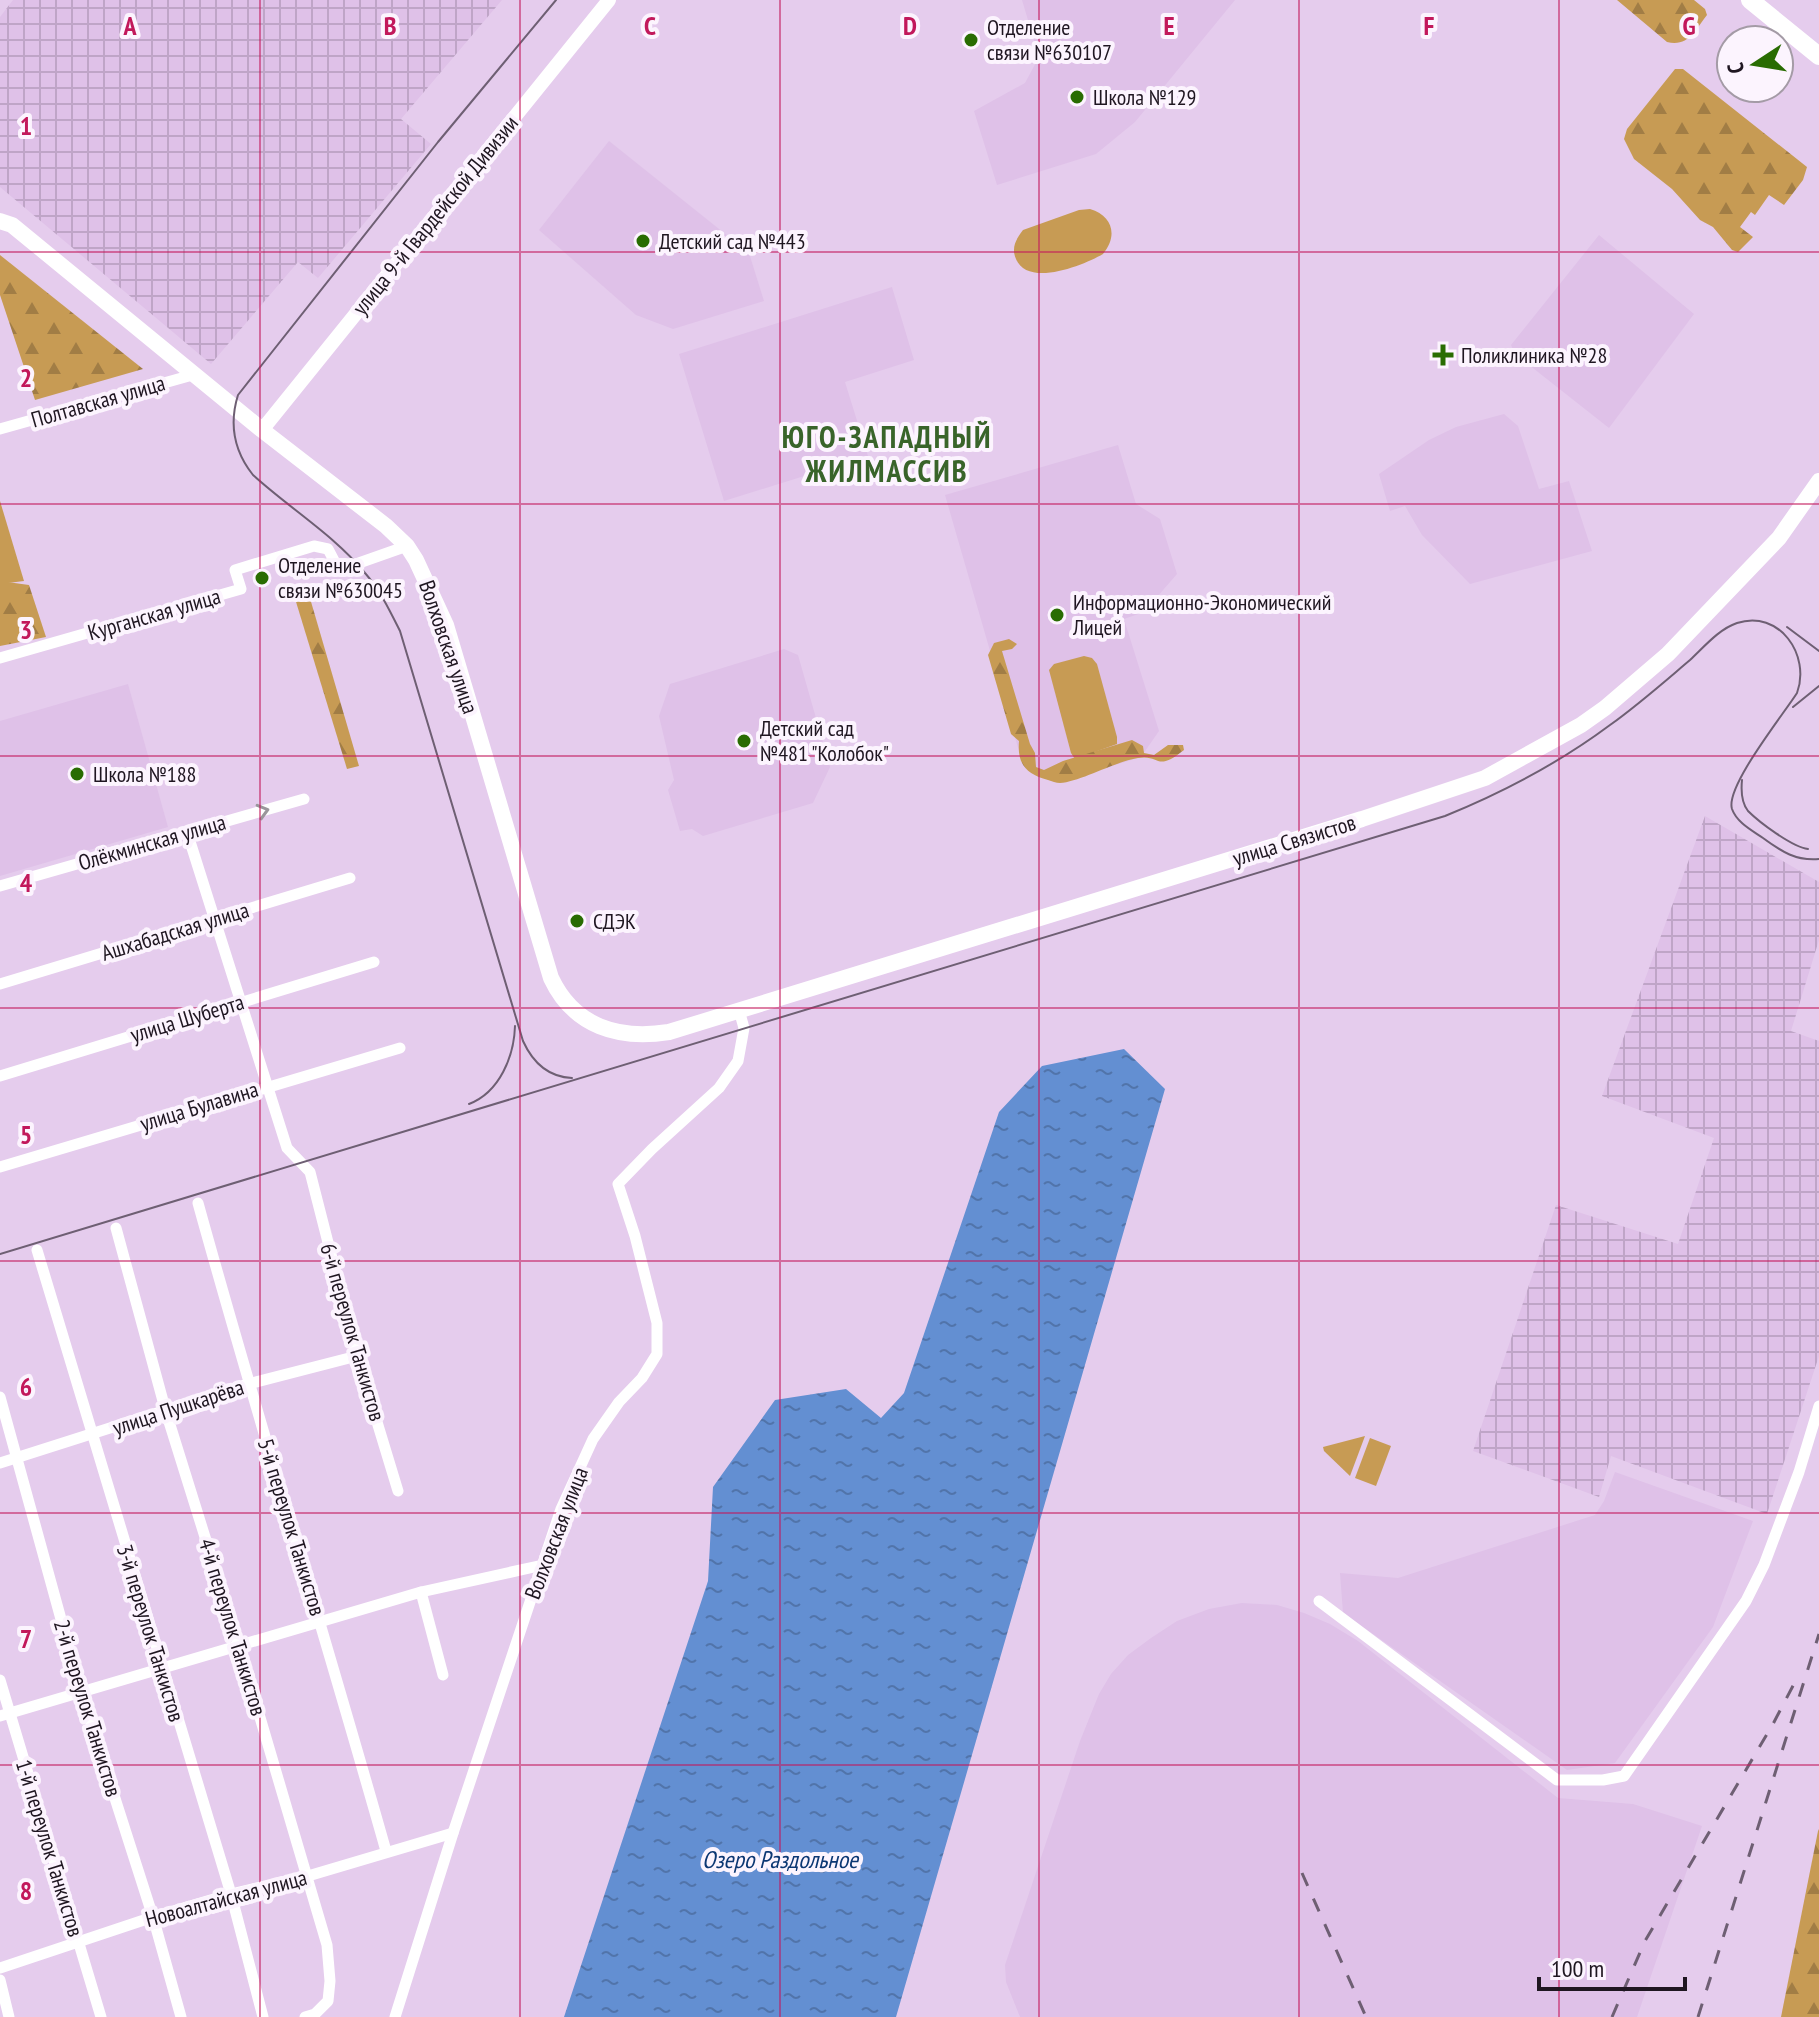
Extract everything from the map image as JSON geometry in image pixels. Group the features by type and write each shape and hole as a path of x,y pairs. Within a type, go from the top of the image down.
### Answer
{"main road":[{"path":"1750,0 1819,56"},
{"name":"Волховская улица","path":"0,221 12,225 407,546 428,581 446,625 551,978 559,994 582,1018 609,1030 641,1036 669,1032"},
{"name":"улица Связистов","path":"669,1032 1362,819 1485,778 1588,720 1668,654 1779,538 1819,481"}],"street":[{"name":"улица 9-й Гвардейской Дивизии","path":"262,430 609,0"},
{"name":"Полтавская улица","path":"0,429 196,374"},
{"name":"Курганская улица","path":"0,658 241,589 235,570 314,546 328,549 339,570 407,546"},
{"name":"Олёкминская улица","path":"0,886 304,799"},
{"path":"187,832 268,1085"},
{"name":"Ашхабадская улица","path":"0,984 350,878"},
{"name":"улица Шуберта","path":"0,1076 374,962"},
{"name":"Волховская улица","path":"395,2017 561,1509 593,1439 619,1402 642,1378 657,1354 657,1323 618,1184 719,1088 738,1061 744,1028 739,1010"},
{"name":"улица Булавина","path":"0,1167 400,1048"},
{"name":"6-й переулок Танкистов","path":"268,1085 287,1148 310,1172 357,1356 398,1491"},
{"name":"5-й переулок Танкистов","path":"198,1203 248,1384 321,1621 386,1851"},
{"name":"4-й переулок Танкистов","path":"116,1228 166,1412 327,1945 328,2001 315,2014 305,2017"},
{"name":"3-й переулок Танкистов","path":"37,1250 231,1894 263,2017"},
{"name":"улица Пушкарёва","path":"0,1463 248,1384 357,1356"},
{"name":"2-й переулок Танкистов","path":"0,1397 81,1692 153,1917 181,2017"},
{"path":"1319,1601 1557,1780 1603,1780 1624,1776 1746,1601 1764,1565 1799,1472 1819,1406"},
{"path":"5,1715 421,1592 543,1565"},
{"path":"421,1592 443,1675"},
{"name":"1-й переулок Танкистов","path":"0,1680 5,1715 101,2017"},
{"name":"Новоалтайская улица","path":"0,1968 153,1917 453,1833"},
{"path":"0,1980 9,2017"}],"shaded area":[{"path":"13,0 502,0 401,119 431,144 318,278 298,262 211,364 0,187 0,17"},
{"name":"Школа №129","path":"1022,0 1235,0 1135,122 1096,154 997,185 974,111 1025,83 1039,57"},
{"name":"Детский сад №443","path":"609,141 749,253 764,301 673,329 636,315 539,230"},
{"path":"1599,235 1694,314 1609,428 1515,354 1511,345"},
{"path":"892,287 914,360 845,382 868,456 724,501 679,354"},
{"path":"1504,414 1518,426 1539,489 1569,481 1592,551 1470,584 1422,535 1405,506 1390,511 1379,474 1429,440 1456,427"},
{"name":"Информационно-Экономический Лицей","path":"1118,445 1136,504 1160,519 1177,574 1144,612 1124,619 1159,731 1141,757 1060,782 1023,765 945,495"},
{"name":"Детский сад №481 \"Колобок\"","path":"784,649 798,655 830,767 813,803 703,836 692,829 680,831 668,790 674,780 659,716 670,684"},
{"name":"Школа №188","path":"128,684 168,827 0,876 0,721"},
{"path":"1705,816 1819,882 1819,940 1791,1031 1819,1041 1819,1356 1767,1514 1611,1456 1599,1497 1473,1451 1556,1205 1678,1244 1714,1138 1602,1096"},
{"path":"1615,1472 1753,1521 1713,1627 1615,1763 1567,1770 1343,1613 1340,1573 1398,1578 1595,1515"},
{"path":"1242,1603 1277,1605 1304,1613 1358,1641 1558,1798 1633,1804 1702,1826 1637,2017 1020,2017 1006,1982 1005,1965 1080,1741 1099,1694 1128,1655 1177,1621 1209,1609"}],"green space":[{"path":"1617,0 1694,0 1705,9 1707,15 1686,40 1667,42"},
{"path":"1675,69 1683,69 1715,94 1715,104 1727,104 1807,167 1803,180 1784,205 1769,195 1755,215 1751,212 1740,227 1753,237 1738,252 1732,250 1713,227 1700,220 1672,189 1634,159 1624,139 1627,129"},
{"path":"1090,209 1104,216 1111,227 1111,240 1103,254 1057,272 1032,272 1022,268 1016,259 1014,247 1023,230"},
{"path":"0,255 143,369 35,400 0,295"},
{"path":"0,501 24,581 0,584"},
{"path":"0,581 29,585 46,637 0,646"},
{"path":"307,588 359,766 347,769 293,592"},
{"path":"1009,639 1017,644 1012,649 1002,651 1035,753 1036,767 1044,770 1132,740 1143,746 1144,753 1154,755 1168,745 1183,745 1184,750 1163,762 1145,757 1129,760 1068,782 1057,783 1034,775 1021,762 1019,741 1011,734 988,655 994,643"},
{"path":"1084,656 1092,658 1097,664 1117,744 1075,759 1049,670 1054,664"},
{"path":"1365,1436 1350,1476 1324,1451 1323,1447"},
{"path":"1370,1438 1391,1446 1376,1486 1355,1478"},
{"path":"1818,1831 1819,2017 1781,2017"}],"water":[{"name":"Озеро Раздольное","path":"1124,1049 1165,1089 896,2017 564,2017 708,1581 713,1487 775,1400 846,1389 881,1418 904,1393 999,1112 1042,1066"}],"tram line":[{"path":"556,0 438,142 238,395 234,427 241,456 253,475 353,559 375,586 400,631 523,1041 542,1067 556,1075 572,1078"},
{"path":"0,1254 1445,816 1510,787 1591,739 1631,710 1718,634 1737,623 1752,620 1778,629 1795,650 1800,679 1797,693 1737,785 1732,809 1746,826 1783,851 1803,859 1819,859"},
{"path":"1787,627 1819,651"},
{"path":"1793,707 1819,686"},
{"path":"1742,780 1743,800 1748,811 1785,839 1808,849"},
{"path":"469,1104 489,1091 503,1072 512,1049 515,1026"}],"railway":[{"path":"1698,2017 1819,1634"},
{"path":"1612,2017 1645,1941 1796,1680"},
{"path":"1302,1873 1366,2017"}],"place":[{"name":"Отделение связи №630107","path":"971,40"},
{"name":"Школа №129","path":"1077,97"},
{"name":"Детский сад №443","path":"643,241"},
{"name":"Поликлиника №28","path":"1443,355"},
{"name":"Отделение связи №630045","path":"262,578"},
{"name":"Информационно-Экономический Лицей","path":"1057,615"},
{"name":"Детский сад №481 \"Колобок\"","path":"744,741"},
{"name":"Школа №188","path":"77,774"},
{"name":"СДЭК","path":"577,921"}],"district":[{"name":"ЮГО-ЗАПАДНЫЙ ЖИЛМАССИВ","path":"887,453"}]}
